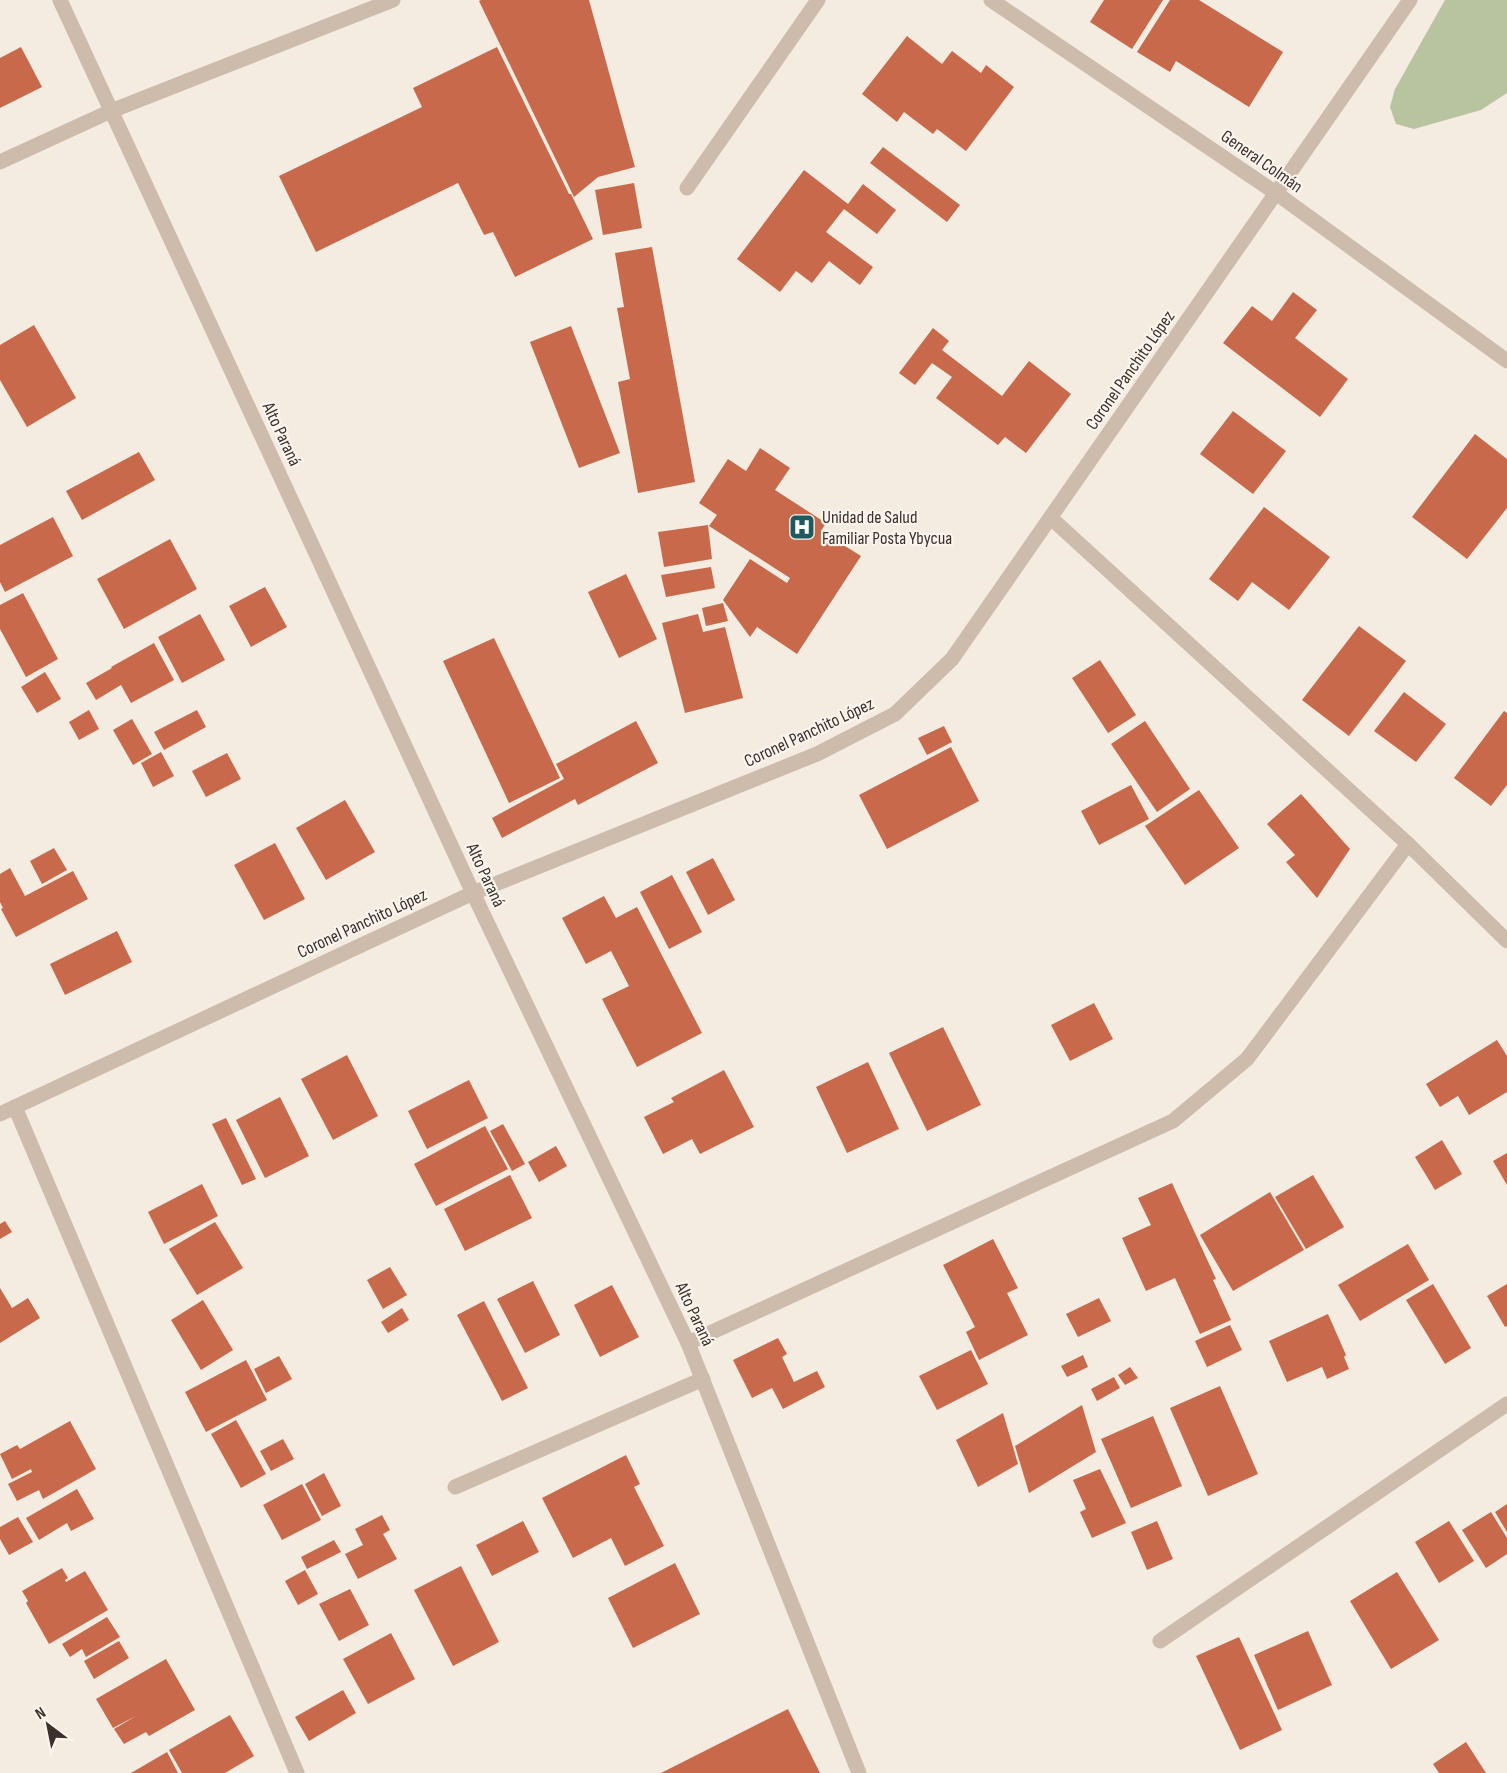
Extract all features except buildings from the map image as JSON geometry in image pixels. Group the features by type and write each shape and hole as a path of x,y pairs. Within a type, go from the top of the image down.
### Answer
{"street":[{"name":"Alto Paraná","path":"60,0 473,893 688,1343 859,1773"},
{"path":"0,162 111,111 393,0"},
{"path":"687,188 818,0"},
{"name":"General Colmán","path":"991,0 1276,193 1507,361"},
{"name":"Coronel Panchito López","path":"0,1114 473,893 817,754 895,714 952,659 1410,0"},
{"path":"1051,518 1408,844 1507,941"},
{"path":"688,1343 1173,1121 1247,1059 1408,844"},
{"path":"15,1107 297,1773"},
{"path":"455,1487 703,1379"},
{"path":"1160,1641 1507,1404"}],"green space":[{"path":"1445,0 1507,0 1507,93 1481,110 1414,129 1396,124 1390,107 1395,89"}],"place":[{"name":"Unidad de Salud Familiar Posta Ybycua","path":"802,527"}]}
